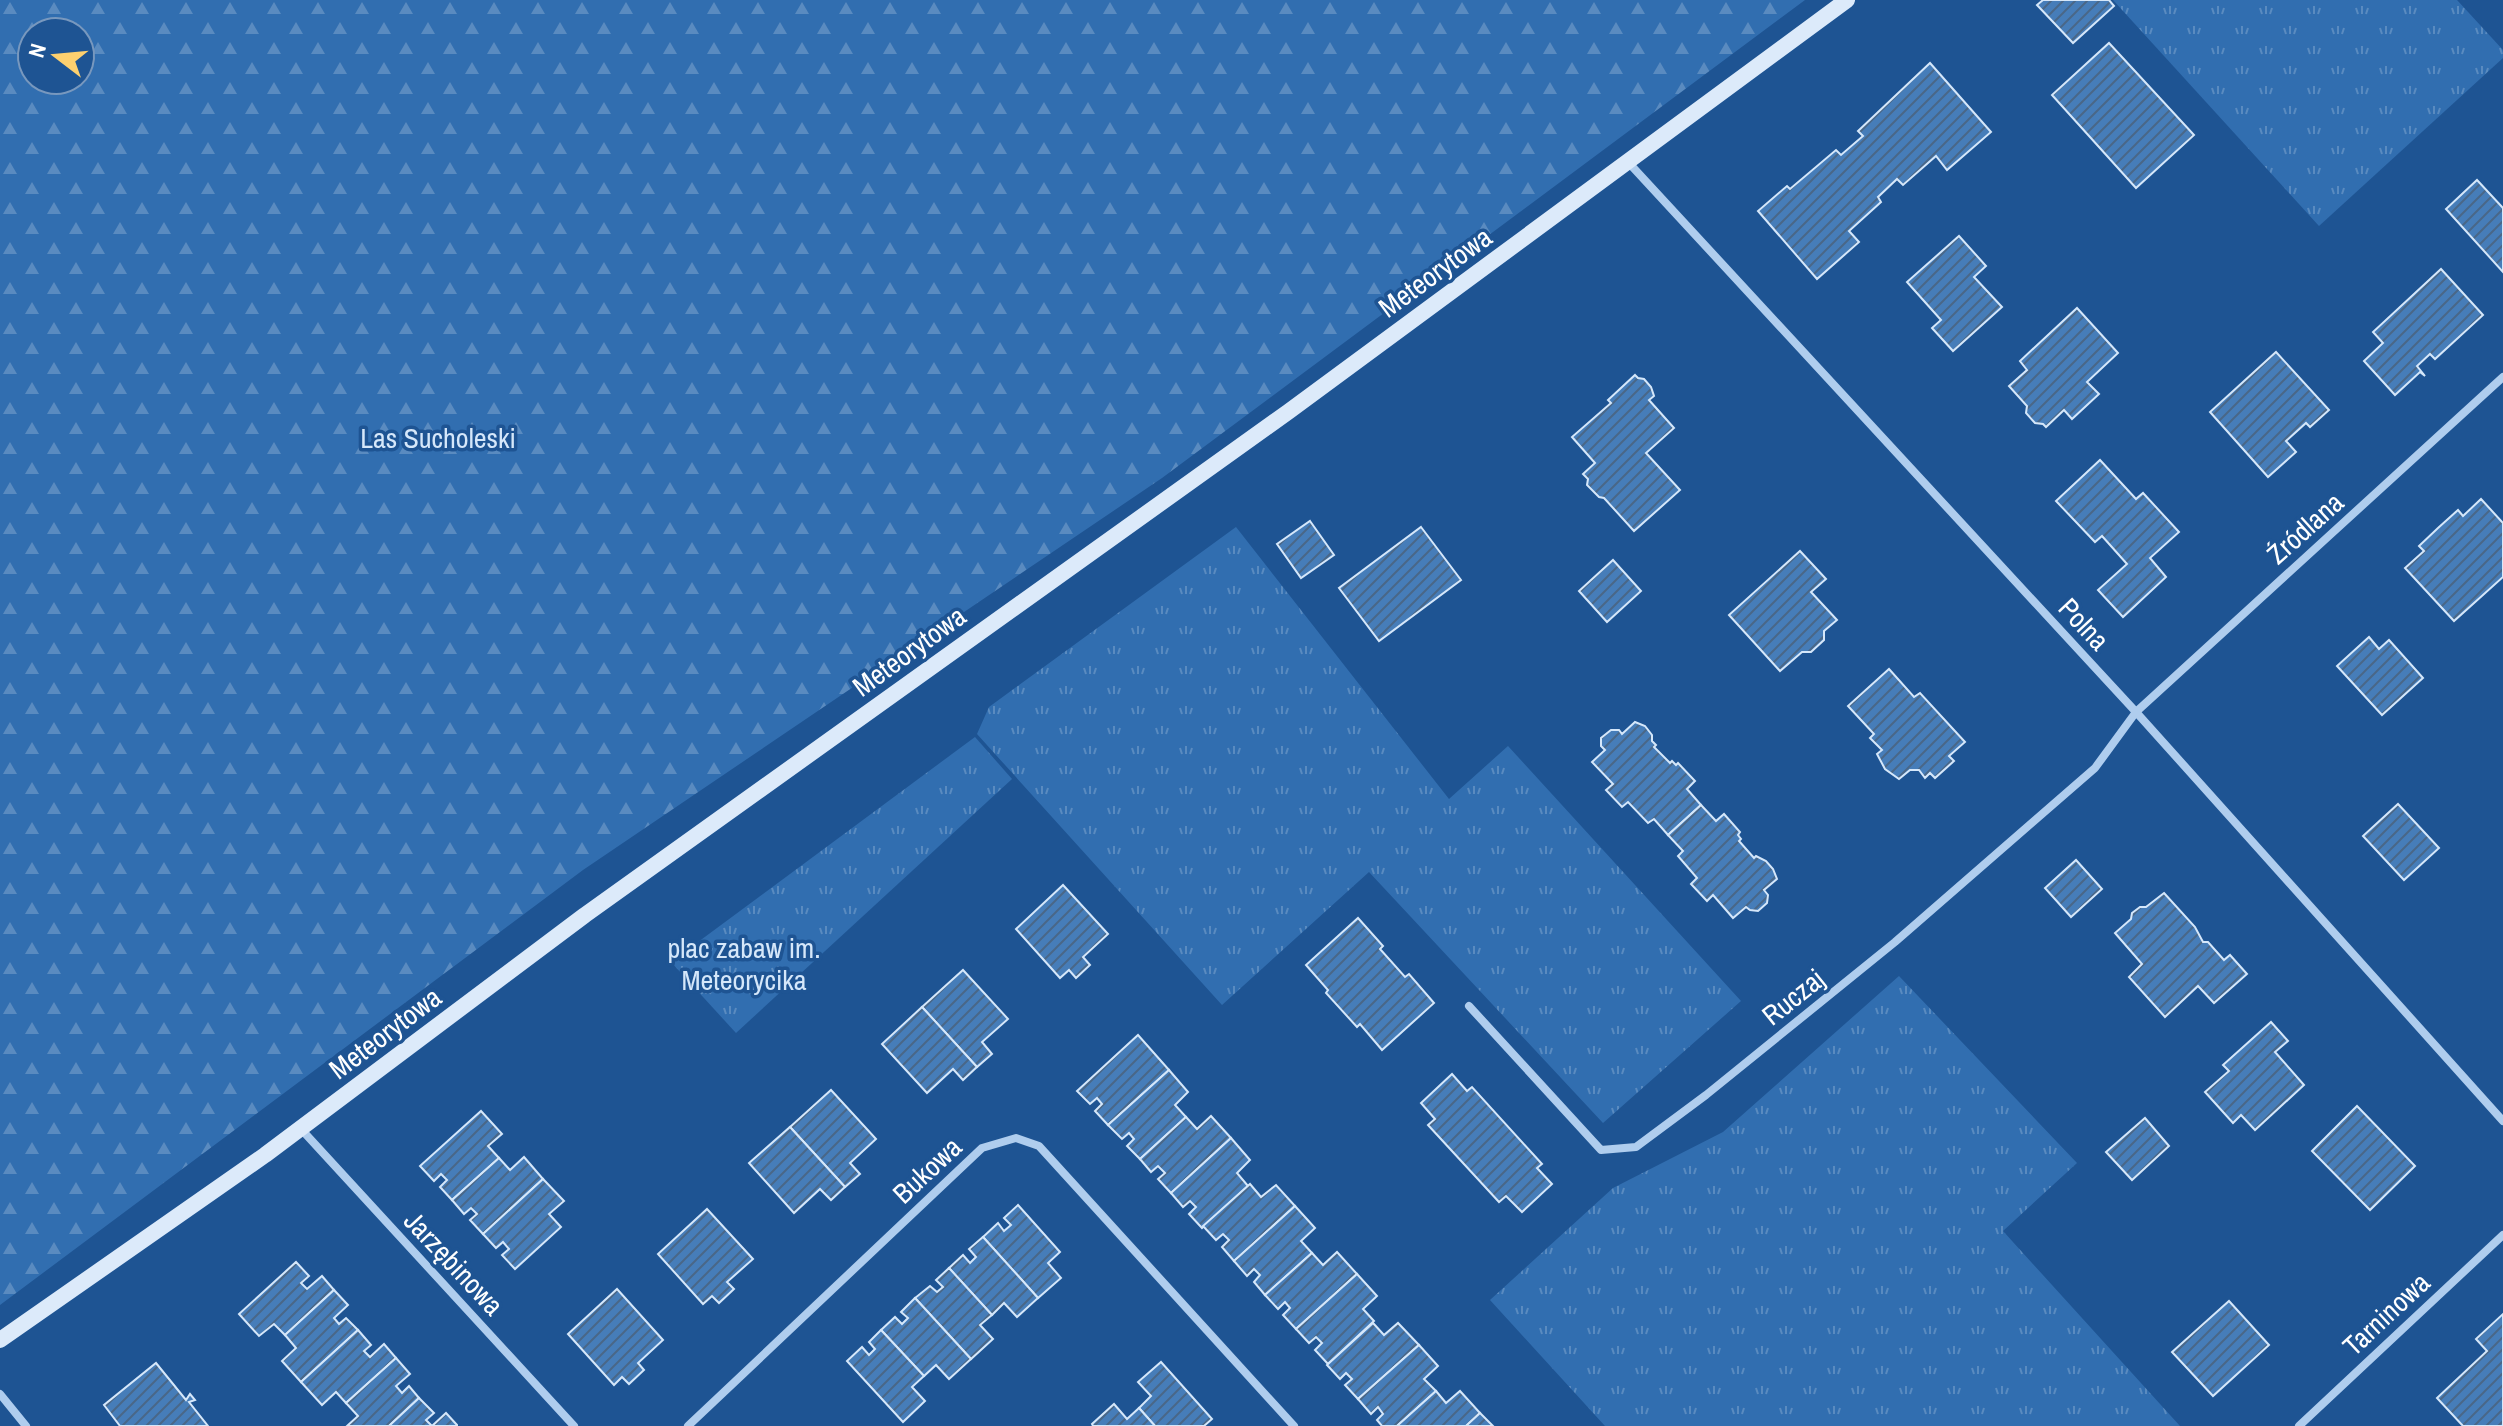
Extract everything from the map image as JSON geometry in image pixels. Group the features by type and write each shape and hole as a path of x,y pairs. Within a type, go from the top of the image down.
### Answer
{"street":[{"name":"Meteorytowa","path":"0,1340 301,1129 585,915 1288,412 1847,0"},
{"name":"Polna","path":"1628,162 2136,712 2503,1121"},
{"name":"Źródlana","path":"2136,712 2503,377"},
{"name":"Ruczaj","path":"1469,1006 1601,1150 1636,1147 1706,1095 1919,922 2095,768 2136,712"},
{"name":"Jarzębinowa","path":"301,1129 574,1426"},
{"name":"Bukowa","path":"688,1426 982,1148 1016,1138 1039,1146 1294,1426"},
{"name":"Tarninowa","path":"2299,1426 2503,1235"},
{"path":"0,1394 26,1426"}],"green space":[{"name":"Las Sucholeski","path":"0,0 1805,0 1162,478 583,870 0,1305"},
{"path":"2113,0 2457,0 2503,50 2503,58 2319,226"},
{"path":"1236,527 1449,799 1508,746 1741,1001 1603,1123 1369,872 1222,1005 977,734 989,707"},
{"name":"plac zabaw im. Meteorycika","path":"975,737 1012,779 736,1033 671,962"},
{"path":"1899,976 2077,1163 2003,1231 2180,1426 1605,1426 1490,1300 1613,1188 1723,1132"}],"building":[{"path":"2043,0 2109,0 2114,6 2073,43 2037,5"},
{"path":"2109,43 2194,135 2136,188 2052,95"},
{"path":"1930,63 1991,132 1947,170 1936,156 1903,185 1897,179 1878,197 1881,202 1849,231 1859,242 1817,279 1758,211 1836,150 1841,155 1863,136 1858,131"},
{"path":"2477,180 2503,208 2503,272 2446,209"},
{"path":"1959,236 1986,266 1974,277 2002,307 1953,351 1932,328 1941,320 1907,282"},
{"path":"2441,269 2483,315 2435,359 2430,354 2417,366 2425,376 2420,372 2395,395 2364,361 2383,343 2373,332"},
{"path":"2077,308 2118,353 2087,382 2099,394 2072,419 2064,410 2046,427 2035,423 2026,413 2027,406 2009,386 2027,370 2020,361"},
{"path":"2276,352 2329,410 2310,427 2306,423 2286,441 2296,452 2268,477 2210,412"},
{"path":"1635,375 1651,387 1654,396 1649,400 1674,428 1646,453 1680,490 1634,531 1604,498 1587,485 1588,479 1583,474 1595,463 1572,437 1611,403 1608,400"},
{"path":"2100,460 2136,499 2143,493 2179,532 2150,558 2166,577 2123,617 2098,590 2127,564 2102,536 2095,542 2056,501"},
{"path":"2481,499 2503,523 2503,577 2454,621 2405,568 2424,551 2419,546 2438,528 2458,510 2463,516"},
{"path":"1310,521 1334,555 1301,578 1277,544"},
{"path":"1421,527 1461,580 1379,641 1339,588"},
{"path":"1800,551 1826,579 1811,592 1837,620 1824,631 1824,640 1811,652 1802,652 1780,671 1729,615"},
{"path":"1613,560 1641,591 1607,622 1579,591"},
{"path":"2369,637 2379,649 2389,640 2423,678 2382,715 2337,666"},
{"path":"1889,669 1914,697 1920,693 1965,742 1949,756 1954,761 1935,778 1930,773 1925,778 1919,770 1910,770 1899,779 1885,769 1877,754 1882,750 1870,738 1874,734 1848,706"},
{"path":"1635,722 1645,726 1652,735 1654,747 1670,763 1678,763 1695,781 1687,789 1701,805 1668,835 1654,819 1648,823 1628,802 1622,807 1606,790 1613,784 1592,762 1605,750 1601,746 1601,738 1611,730 1619,730 1622,734"},
{"path":"2398,804 2439,848 2404,880 2363,836"},
{"path":"1701,805 1716,821 1724,814 1740,832 1739,841 1754,858 1756,856 1766,861 1773,869 1777,879 1764,890 1768,895 1767,903 1758,911 1746,907 1733,918 1713,895 1707,901 1691,884 1697,878 1678,856 1683,851 1668,835"},
{"path":"2076,860 2102,889 2071,917 2045,888"},
{"path":"1063,885 1108,934 1083,957 1090,965 1076,978 1069,970 1060,978 1016,929"},
{"path":"2164,893 2195,927 2203,942 2208,942 2224,960 2230,955 2247,974 2214,1003 2198,986 2165,1017 2129,977 2142,964 2115,933 2131,919 2132,913"},
{"path":"1358,918 1405,977 1409,974 1434,1003 1382,1050 1360,1024 1357,1027 1326,993 1328,990 1306,965"},
{"path":"963,970 1008,1019 982,1042 992,1054 977,1067 922,1007"},
{"path":"922,1007 977,1067 963,1080 953,1069 927,1093 882,1044"},
{"path":"2271,1022 2288,1041 2275,1052 2304,1085 2255,1130 2241,1115 2233,1123 2205,1092 2229,1071 2223,1065"},
{"path":"1138,1035 1169,1070 1108,1125 1095,1111 1102,1104 1097,1098 1090,1104 1077,1091"},
{"path":"1169,1070 1188,1092 1175,1105 1186,1117 1140,1159 1127,1146 1134,1139 1129,1133 1122,1139 1108,1125"},
{"path":"1452,1074 1467,1091 1472,1087 1542,1164 1537,1168 1552,1184 1522,1212 1506,1196 1499,1202 1428,1125 1435,1119 1421,1103"},
{"path":"831,1090 876,1139 850,1163 860,1174 845,1187 790,1127"},
{"path":"2357,1106 2415,1166 2370,1210 2312,1151"},
{"path":"481,1111 502,1134 488,1146 499,1158 452,1200 440,1187 447,1180 441,1174 434,1181 420,1166"},
{"path":"1211,1116 1231,1138 1171,1193 1158,1179 1165,1173 1158,1166 1151,1172 1140,1159 1186,1117 1197,1129"},
{"path":"2145,1118 2169,1146 2132,1180 2106,1152"},
{"path":"790,1127 845,1187 831,1200 820,1189 794,1213 749,1163"},
{"path":"1231,1138 1250,1160 1237,1173 1248,1186 1202,1228 1189,1214 1196,1207 1190,1201 1183,1207 1171,1193"},
{"path":"524,1157 543,1179 483,1234 470,1220 477,1214 471,1208 464,1214 452,1200 499,1158 510,1170"},
{"path":"543,1179 564,1201 549,1214 561,1227 515,1269 502,1255 509,1249 503,1242 496,1248 483,1234"},
{"path":"1250,1184 1261,1197 1276,1185 1295,1206 1234,1261 1222,1247 1229,1240 1223,1234 1216,1240 1203,1226"},
{"path":"1018,1205 1060,1252 1048,1263 1061,1278 1038,1298 983,1237 998,1223 1004,1231 1011,1225 1004,1218"},
{"path":"1295,1206 1315,1228 1301,1241 1312,1253 1265,1295 1254,1282 1260,1275 1254,1269 1247,1276 1234,1261"},
{"path":"707,1209 753,1259 727,1282 734,1289 719,1303 712,1296 703,1304 658,1254"},
{"path":"983,1237 1038,1298 1017,1317 1004,1303 992,1315 949,1268 963,1255 970,1263 976,1257 969,1249"},
{"path":"1337,1252 1357,1274 1296,1329 1283,1315 1290,1308 1285,1302 1278,1309 1265,1295 1312,1253 1323,1265"},
{"path":"296,1262 309,1276 301,1283 307,1289 322,1276 334,1290 285,1335 274,1324 259,1336 239,1314"},
{"path":"949,1268 992,1315 980,1325 993,1339 971,1359 915,1298 930,1286 937,1292 943,1287 936,1280"},
{"path":"1357,1274 1377,1296 1363,1309 1374,1321 1328,1364 1315,1350 1322,1343 1316,1337 1309,1343 1296,1329"},
{"path":"617,1289 663,1340 638,1363 644,1370 629,1384 622,1377 614,1385 568,1334"},
{"path":"334,1290 348,1305 334,1318 339,1324 346,1318 358,1330 301,1382 282,1361 296,1348 285,1335"},
{"path":"915,1298 971,1359 949,1379 936,1365 924,1376 881,1330 895,1317 902,1324 908,1318 901,1312"},
{"path":"2229,1301 2269,1345 2213,1396 2172,1352"},
{"path":"2503,1314 2503,1426 2463,1426 2437,1398 2487,1351 2476,1339"},
{"path":"1373,1323 1384,1335 1398,1323 1419,1345 1358,1399 1345,1385 1352,1379 1346,1373 1340,1379 1327,1365"},
{"path":"358,1330 371,1345 364,1351 370,1357 384,1344 396,1358 346,1403 336,1392 322,1405 301,1382"},
{"path":"881,1330 924,1376 912,1387 925,1401 903,1422 847,1361 862,1347 869,1355 875,1349 869,1342"},
{"path":"1419,1345 1438,1366 1424,1379 1436,1391 1397,1426 1382,1426 1377,1420 1383,1414 1378,1407 1371,1414 1358,1399"},
{"path":"396,1358 410,1374 396,1386 402,1393 409,1386 419,1398 389,1426 347,1426 358,1416 346,1403"},
{"path":"1161,1362 1212,1419 1204,1426 1155,1426 1139,1408 1151,1396 1138,1382"},
{"path":"156,1363 186,1400 190,1394 195,1400 189,1402 208,1426 120,1426 104,1405"},
{"path":"1436,1391 1446,1403 1460,1391 1480,1413 1466,1426 1397,1426"},
{"path":"419,1398 434,1413 426,1420 432,1426 389,1426"},
{"path":"1114,1404 1127,1419 1139,1408 1155,1426 1093,1426"},
{"path":"446,1413 457,1425 457,1426 432,1426"},
{"path":"1480,1413 1493,1426 1466,1426"}]}
